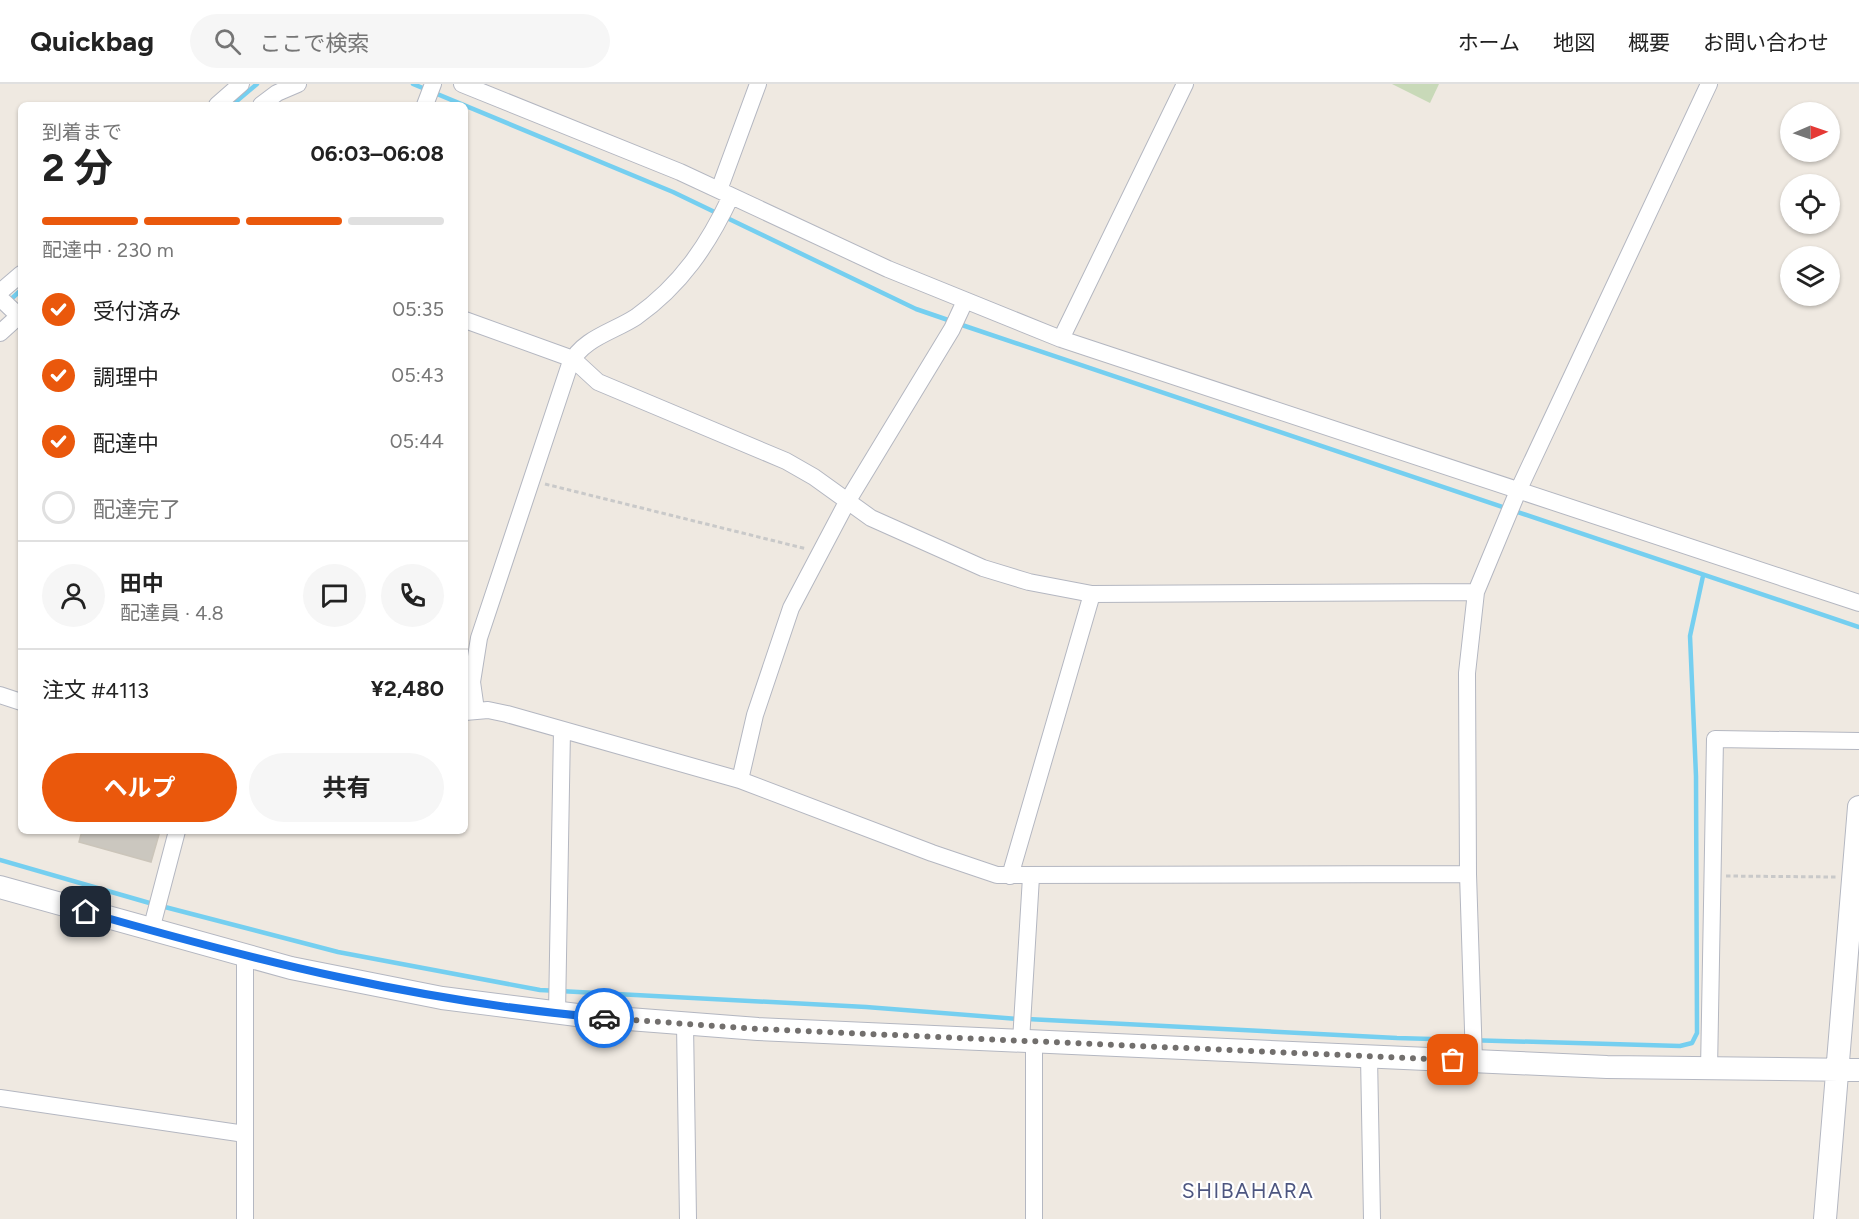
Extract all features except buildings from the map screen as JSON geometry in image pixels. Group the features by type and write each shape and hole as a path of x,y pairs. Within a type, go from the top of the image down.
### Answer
{"street":[{"path":"220,102 241,84"},
{"path":"265,102 277,93 298,84"},
{"path":"426,102 433,84"},
{"path":"462,84 726,197 879,265 963,306 1517,494 1859,603"},
{"path":"758,84 717,225 701,253 671,289 636,317 587,343 573,358 530,480 474,662 470,711 507,714 740,780 981,871 1010,876 1468,874"},
{"path":"1061,339 1185,84"},
{"path":"1474,1061 1468,874 1467,673 1476,592 1517,494 1709,84"},
{"path":"0,292 18,277"},
{"path":"0,298 18,315 0,333"},
{"path":"740,780 755,715 791,608 847,502 952,329 963,306"},
{"path":"468,321 573,358 598,382 792,464 871,519 1002,575 1092,594 1476,592"},
{"path":"1010,876 1092,594"},
{"path":"0,695 18,701"},
{"path":"558,996 562,730"},
{"path":"1709,1070 1715,739 1859,741"},
{"path":"1825,1219 1849,1070 1854,877 1859,807"},
{"path":"151,930 176,834"},
{"path":"1031,877 1025,1027 1034,1219"},
{"path":"0,887 245,956 375,986 558,996 685,1024 1025,1027 1370,1056 1709,1070 1849,1070"},
{"path":"245,956 245,1219"},
{"path":"685,1024 688,1219"},
{"path":"1370,1056 1372,1219"},
{"path":"0,1098 245,1134"}],"path":[{"path":"530,480 820,552"},
{"path":"1711,876 1854,877"}],"green space":[{"path":"1392,84 1439,84 1430,103"}],"waterway":[{"path":"236,102 257,84"},
{"path":"413,84 456,102"},
{"path":"468,107 673,192 916,309 951,321"},
{"path":"9,301 18,293"},
{"path":"959,324 1859,627"},
{"path":"1027,1019 1397,1038 1680,1046 1692,1043 1697,1033 1696,776 1690,636 1703,576"},
{"path":"0,860 153,904"},
{"path":"161,906 338,952 540,990 866,1007 1019,1019"}],"way so far":[{"path":"604,1018 758,1029 1453,1060"}],"district":[{"name":"SHIBAHARA","path":"1248,1191"}],"route":[{"path":"86,912 195,943 365,985 505,1007 604,1018"}]}
